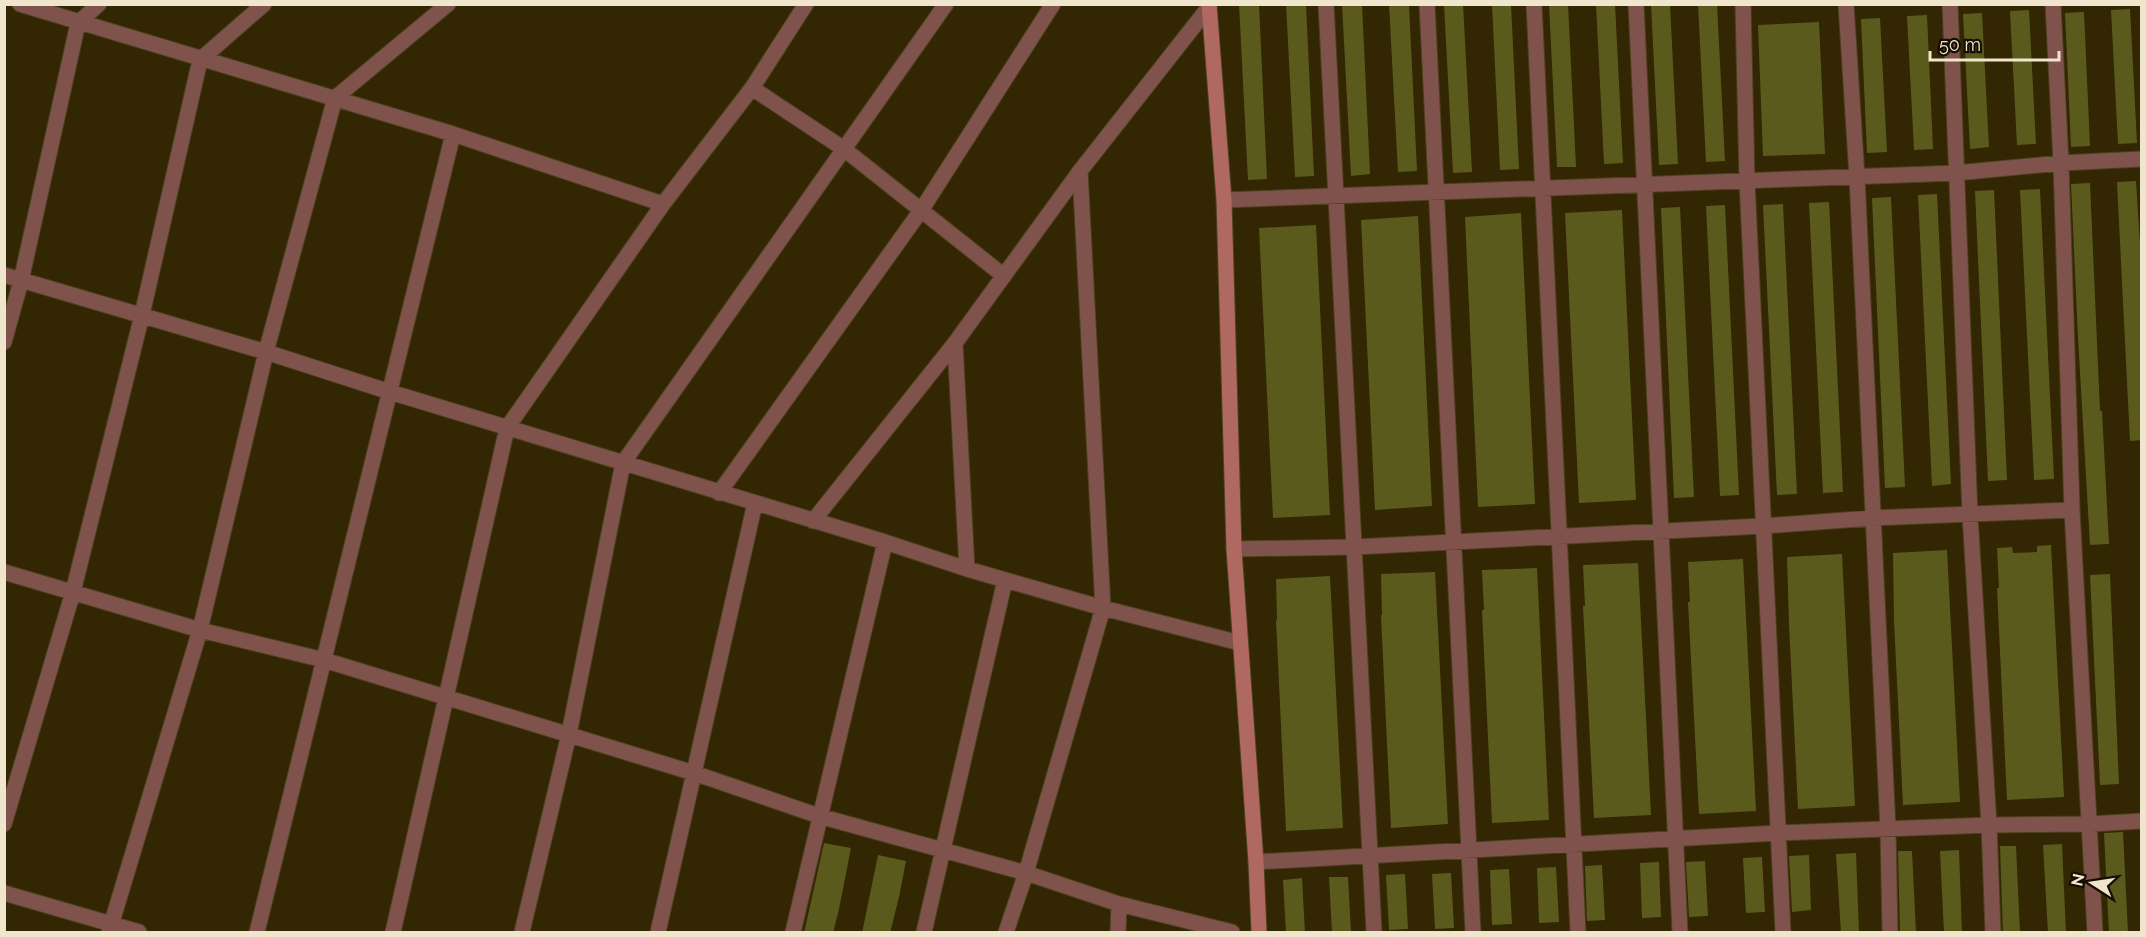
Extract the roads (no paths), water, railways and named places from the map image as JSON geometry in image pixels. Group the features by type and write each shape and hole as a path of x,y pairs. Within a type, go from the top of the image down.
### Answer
{"street":[{"path":"20,4 200,60 453,134 663,204"},
{"path":"4,342 21,280 78,22 99,4"},
{"path":"4,824 74,592 142,315 200,60 264,4"},
{"path":"110,928 200,630 266,352 335,98 448,4"},
{"path":"393,933 507,428 663,204 752,88 806,4"},
{"path":"522,933 569,734 623,464 946,4"},
{"path":"719,493 922,209 1053,4"},
{"path":"1326,4 1374,933"},
{"path":"1427,4 1473,933"},
{"path":"1534,4 1578,933"},
{"path":"1636,4 1680,933"},
{"path":"1743,4 1747,181 1783,933"},
{"path":"1846,4 1857,177 1888,830 1890,933"},
{"path":"1950,4 1970,515 1989,825 1993,933"},
{"path":"2053,4 2061,163 2072,510 2095,933"},
{"path":"813,521 955,343 1080,171 1209,6"},
{"path":"1209,6 1224,200 1234,549 1256,862 1258,933"},
{"path":"752,88 844,149 1004,276"},
{"path":"257,933 453,134"},
{"path":"1224,200 1956,173 2061,163 2142,159"},
{"path":"1006,933 1026,873 1103,608 1080,171"},
{"path":"4,275 266,352 967,569 1103,608 1240,643"},
{"path":"955,343 967,569"},
{"path":"658,933 755,503"},
{"path":"1234,549 1355,547 1763,526 1872,518 2072,510"},
{"path":"793,933 885,542"},
{"path":"4,572 200,630 324,660 694,773 819,816 1026,873 1119,904 1232,933"},
{"path":"924,933 1005,580"},
{"path":"1256,862 1778,833 1989,825 2090,825 2142,821"},
{"path":"4,893 110,928 139,933"},
{"path":"1118,933 1119,904"}]}
